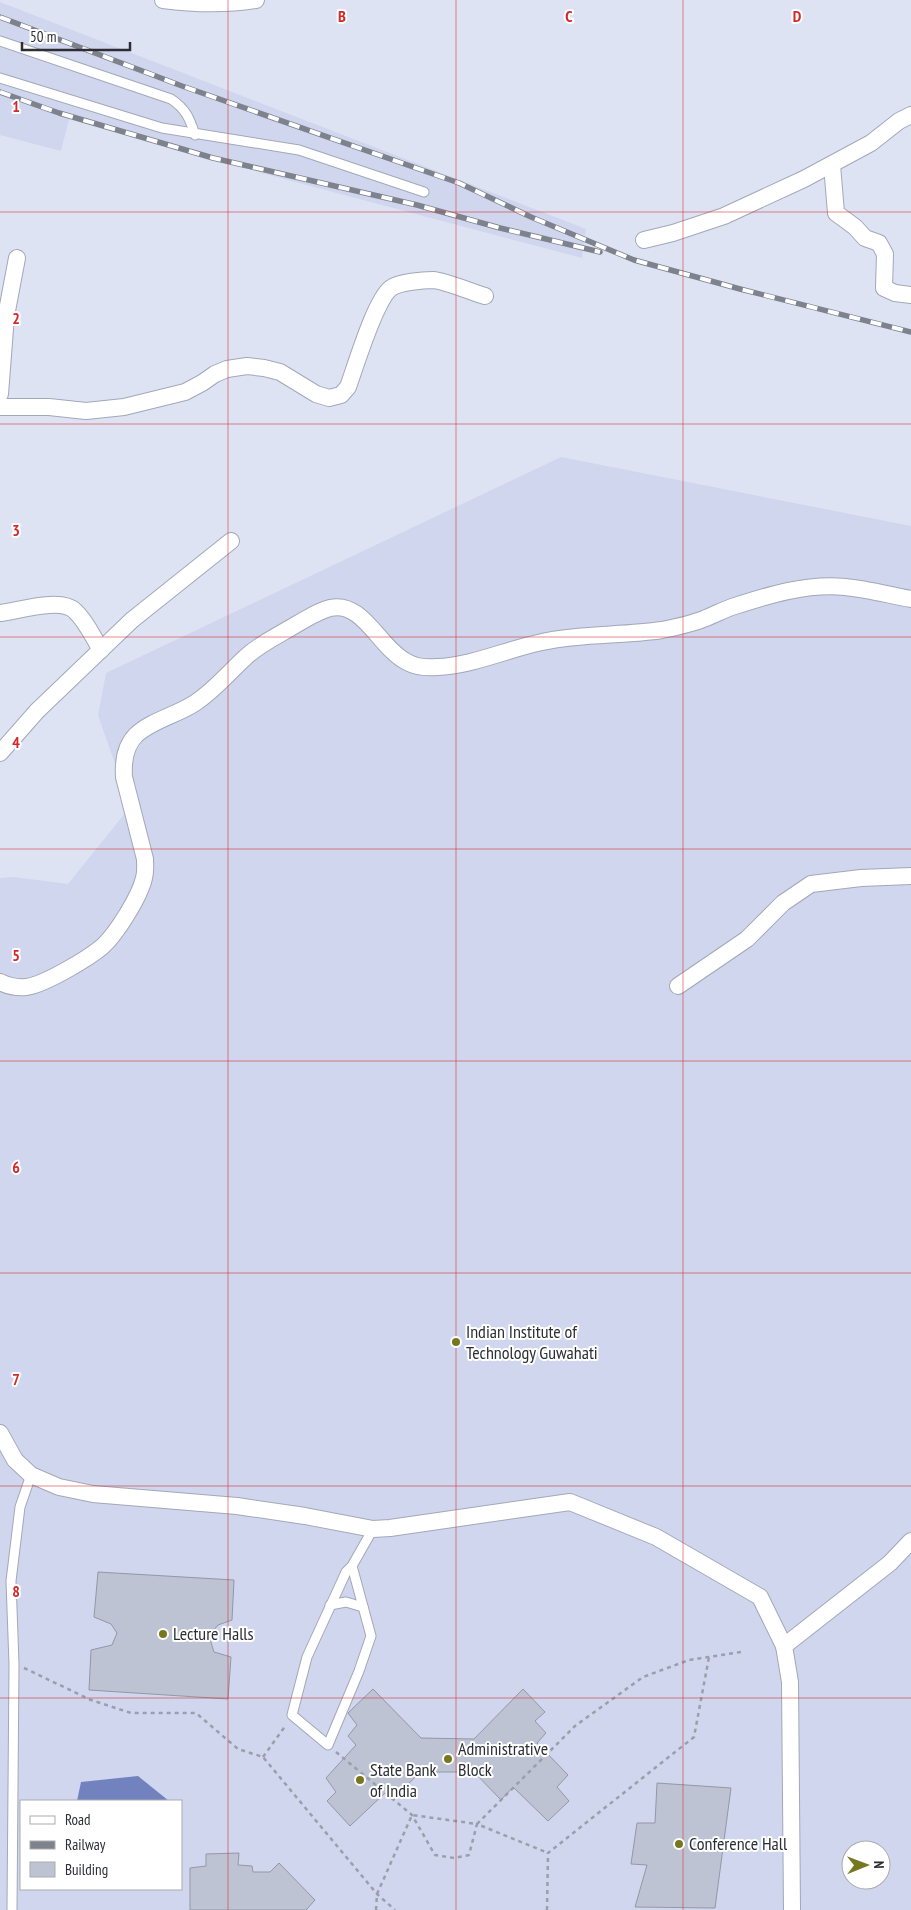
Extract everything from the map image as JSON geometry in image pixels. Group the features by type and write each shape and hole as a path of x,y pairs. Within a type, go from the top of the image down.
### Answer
{"street":[{"path":"163,0 201,4 231,4 256,0"},
{"path":"644,240 673,233 724,216 832,165 872,143 911,115"},
{"path":"832,165 836,213 866,238 879,243 885,254 884,288 895,293 911,295"},
{"path":"0,394 6,316 17,258"},
{"path":"0,407 49,407 86,411 124,406 185,392 215,374 227,369 247,366 280,372 316,394 329,398 341,395 348,387 383,297 391,288 401,283 434,280 485,296"},
{"path":"0,753 37,711 162,594 231,541"},
{"path":"0,982 16,987 28,986 41,982 84,960 104,945 118,926 138,892 144,880 146,869 124,776 123,763 130,742 137,734 193,704 211,692 248,655 262,644 324,610 342,606 351,610 396,655 406,662 420,667 436,667 454,666 543,642 565,638 663,630 706,618 732,606 793,590 844,587 911,599"},
{"path":"0,613 52,605 67,605 76,611 101,650"},
{"path":"678,986 747,939 783,903 811,884 861,878 911,876"},
{"path":"0,1433 15,1460 31,1475 59,1488 92,1494 237,1506 373,1529 570,1502 656,1537 760,1597 784,1646 790,1682 792,1910"},
{"path":"784,1646 890,1563 911,1541"}],"lane":[{"path":"0,41 171,99 182,106 188,115 195,135"},
{"path":"0,78 162,128 195,135 299,150 424,192"},
{"path":"12,1910 14,1664 11,1581 20,1506 31,1475"},
{"path":"352,1566 371,1636 359,1671 328,1745 292,1716 307,1657 346,1572 352,1566 373,1529"},
{"path":"330,1605 346,1602 363,1607"}],"path":[{"path":"328,1745 412,1815 435,1855 454,1858 469,1855 477,1824 575,1726 643,1677 689,1660 741,1652"},
{"path":"548,1853 694,1737 709,1657"},
{"path":"14,1664 91,1700 131,1713 196,1713 238,1749 263,1757 377,1894 395,1910"},
{"path":"263,1757 292,1716"},
{"path":"412,1815 477,1824 548,1853"},
{"path":"376,1910 377,1894 412,1815"},
{"path":"547,1910 548,1853"}],"shaded area":[{"path":"0,2 586,229 582,258 269,175 70,115 61,151 0,135"},
{"name":"Indian Institute of Technology Guwahati","path":"561,457 911,526 911,1910 0,1910 0,878 14,877 68,884 130,807 98,715 106,673"}],"water":[{"path":"138,1776 168,1800 77,1800 81,1782"}],"building":[{"name":"Lecture Halls","path":"98,1572 234,1580 232,1620 218,1625 209,1636 214,1652 231,1657 228,1699 89,1690 91,1650 112,1645 117,1633 111,1624 94,1617"},
{"name":"Administrative Block","path":"373,1689 421,1738 474,1739 523,1689 545,1712 535,1721 546,1733 537,1743 568,1775 557,1787 569,1801 548,1821 513,1787 501,1800 474,1772 420,1772 393,1800 385,1793 350,1826 327,1801 336,1792 326,1778 356,1745 348,1736 357,1725 348,1713"},
{"name":"Conference Hall","path":"657,1783 731,1788 715,1908 635,1907 647,1865 631,1864 637,1823 655,1823"},
{"path":"239,1853 238,1865 252,1866 253,1872 270,1872 279,1863 315,1900 306,1910 190,1910 190,1868 206,1866 206,1854"}],"railway":[{"path":"0,17 182,86 459,183 531,217 634,260 911,332"},
{"path":"0,92 59,113 213,158 417,205 500,228 600,252"}],"place":[{"name":"Indian Institute of Technology Guwahati","path":"456,1342"},
{"name":"Lecture Halls","path":"163,1634"},
{"name":"Administrative Block","path":"448,1759"},
{"name":"State Bank of India","path":"360,1780"},
{"name":"Conference Hall","path":"679,1844"}]}
